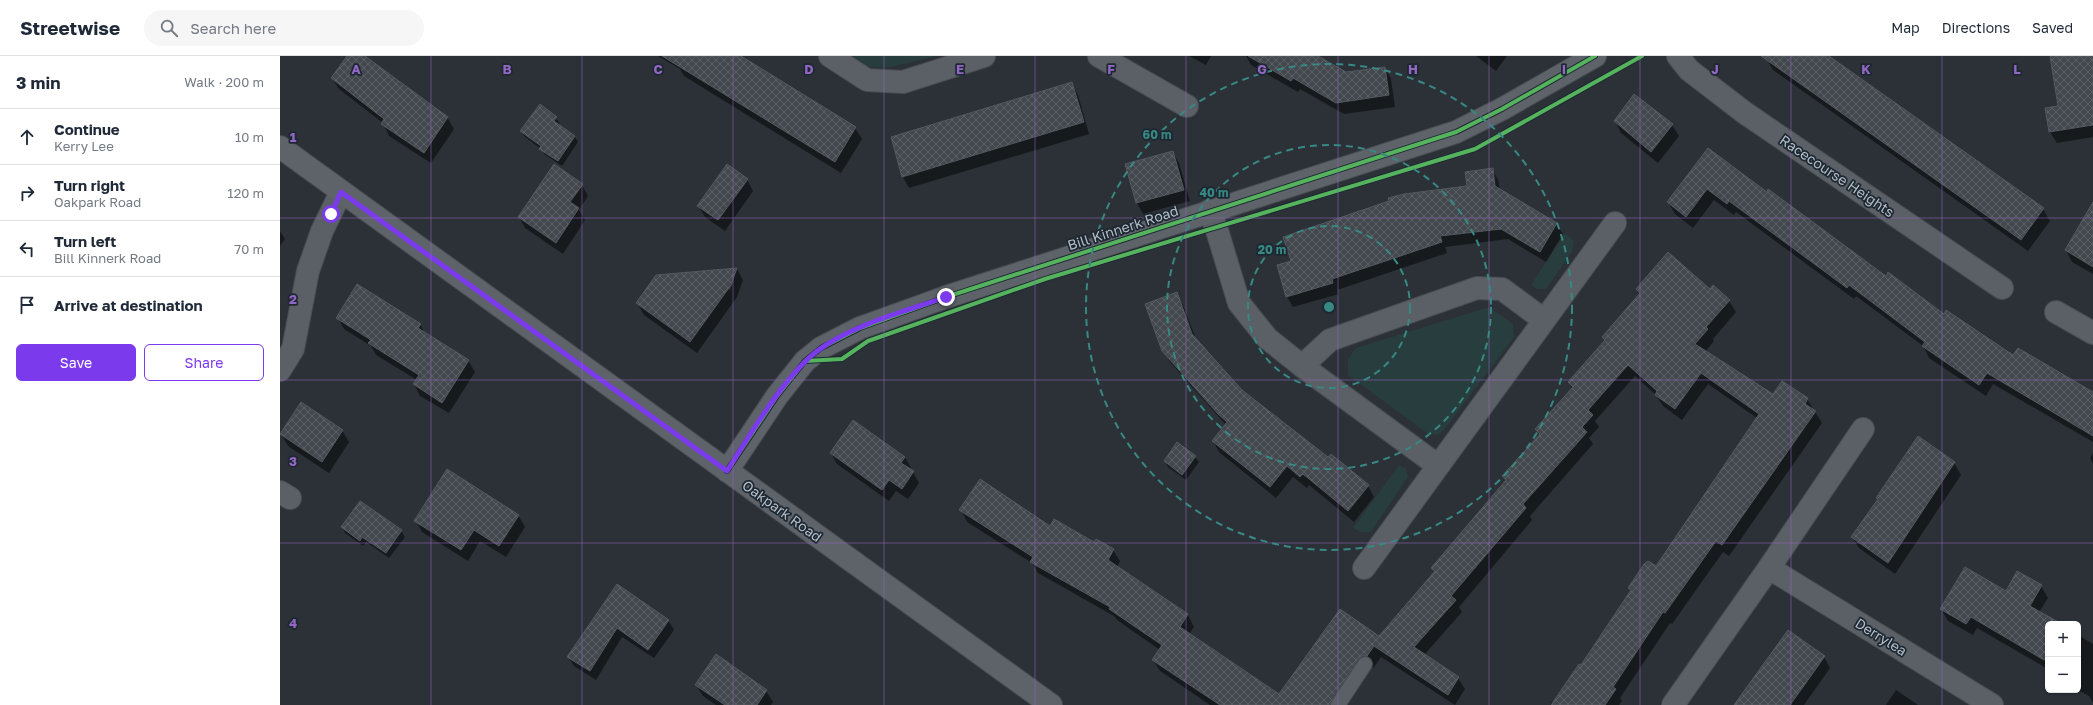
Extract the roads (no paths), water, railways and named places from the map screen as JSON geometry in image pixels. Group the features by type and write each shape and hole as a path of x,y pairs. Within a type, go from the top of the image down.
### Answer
{"street":[{"path":"830,56 867,80 903,82 984,56"},
{"path":"1099,56 1187,106"},
{"name":"Bill Kinnerk Road","path":"727,471 777,396 805,361 821,348 860,328 946,297 1456,132 1502,109 1596,56"},
{"name":"Racecourse Heights","path":"1678,56 1689,70 1745,113 2002,288"},
{"name":"Oakpark Road","path":"280,147 1051,705"},
{"path":"280,370 293,349 308,271 322,231 341,192"},
{"path":"1209,211 1216,227 1239,302 1267,338 1302,366 1437,465"},
{"path":"1364,568 1437,465 1615,223"},
{"path":"1302,366 1330,340 1477,288 1502,290 1544,320"},
{"path":"2056,312 2093,333"},
{"path":"1672,705 1769,568 1863,429"},
{"name":"Derrylea","path":"1769,568 1992,705"}],"lane":[{"path":"1338,705 1365,664"}]}
